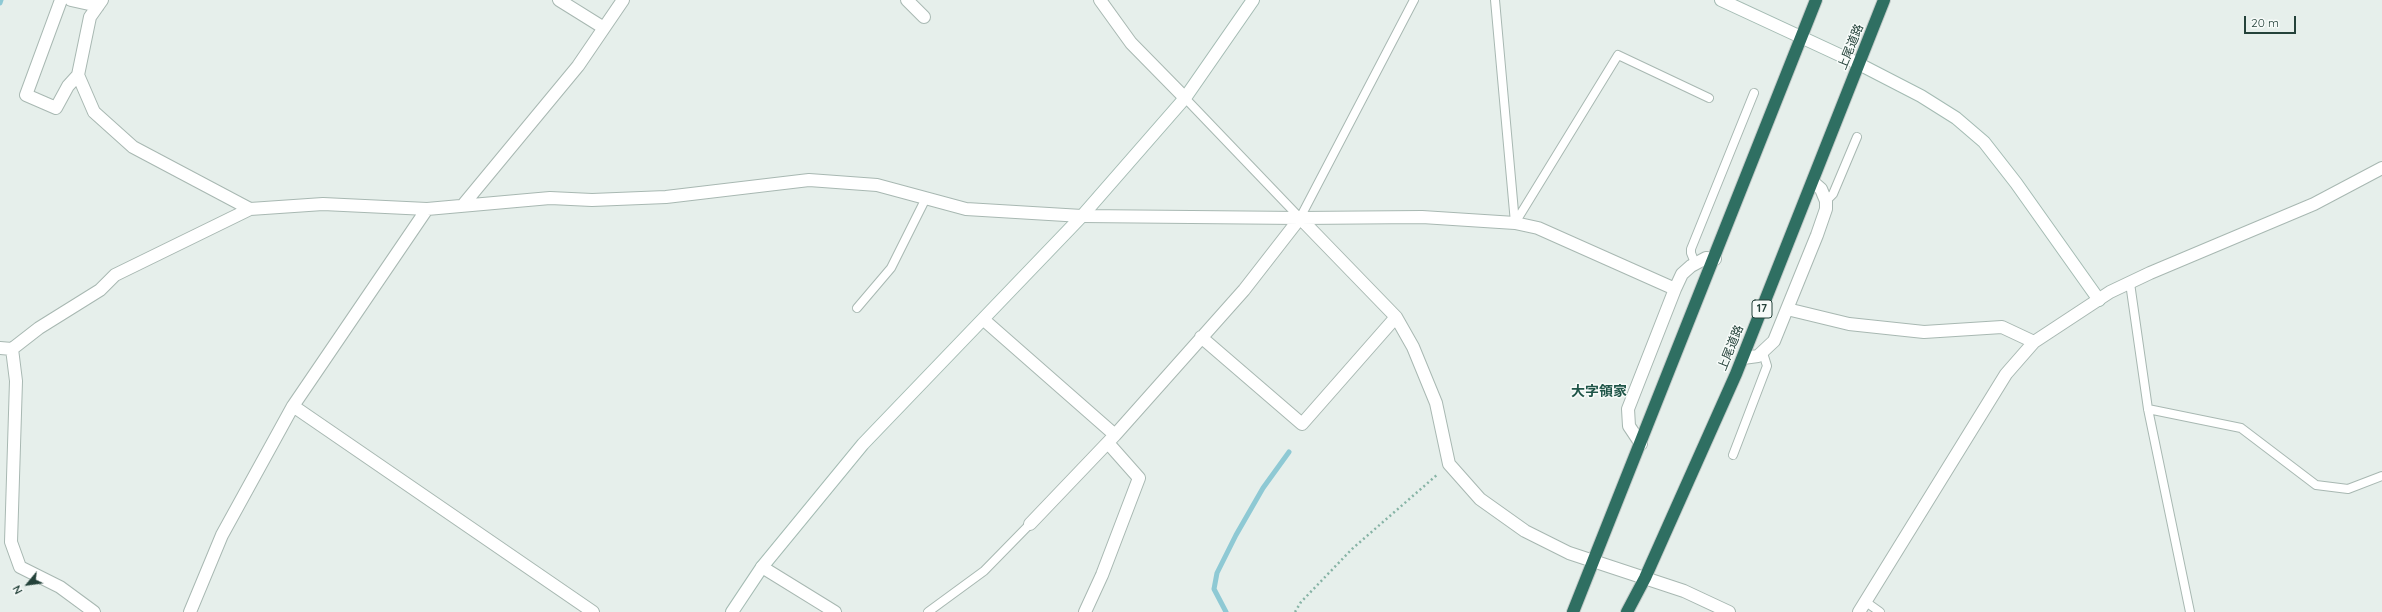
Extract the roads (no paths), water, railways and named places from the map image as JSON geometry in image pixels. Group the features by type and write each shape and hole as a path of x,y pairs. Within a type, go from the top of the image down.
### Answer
{"highway":[{"path":"1573,612 1715,258 1816,0"},
{"name":"上尾道路","path":"1627,612 1645,578 1743,358 1884,0"}],"street":[{"path":"61,0 26,95 56,108 68,86 78,75 90,17 100,3 71,0"},
{"path":"559,0 604,28"},
{"path":"463,205 578,66 623,0"},
{"path":"907,0 924,17"},
{"path":"1100,0 1131,43 1185,98"},
{"path":"732,612 762,567 863,444 984,320 1082,216 1185,98 1253,0"},
{"path":"1721,0 1859,64 1921,96 1956,118 1984,142 2099,300"},
{"path":"78,75 94,112 133,147 250,209"},
{"path":"1863,607 2006,374 2034,342 2099,300 2130,283 2314,204 2382,168"},
{"path":"0,348 12,349 39,328 100,290 115,275 250,209 323,204 427,209 550,198 592,200 666,197 809,180 877,186 966,209 1082,216 1300,218 1422,217 1514,222 1538,228 1675,289"},
{"path":"1743,358 1758,356 1763,353 1774,341 1817,235 1826,209 1826,201 1821,189 1813,182"},
{"path":"190,612 222,536 293,406 427,209"},
{"path":"1300,218 1396,317 1413,347 1436,403 1449,464 1480,499 1525,531 1569,553 1684,590 1729,612"},
{"path":"1030,524 1111,439 1244,290 1300,218"},
{"path":"1641,444 1629,426 1628,409 1675,289 1682,274 1695,263 1706,258 1715,258"},
{"path":"1787,309 1849,324 1924,332 2002,327 2034,342"},
{"path":"1201,337 1302,424 1396,317"},
{"path":"984,320 1111,439 1139,478 1102,575 1085,612"},
{"path":"12,349 16,380 11,542 20,567 60,587 94,612"},
{"path":"293,406 593,612"},
{"path":"762,567 835,612"}],"lane":[{"path":"1185,98 1300,218 1414,0"},
{"path":"1495,0 1514,222"},
{"path":"1514,222 1618,54 1709,98"},
{"path":"1695,263 1691,249 1754,93"},
{"path":"1826,201 1833,194 1857,137"},
{"path":"857,308 891,268 926,198"},
{"path":"2130,283 2148,410 2190,612"},
{"path":"1733,455 1767,366 1763,353"},
{"path":"2148,410 2241,428 2316,485 2348,489 2382,476"},
{"path":"928,612 984,571 1030,524"},
{"path":"1863,607 1880,612"}],"waterway":[{"path":"1226,612 1214,589 1217,573 1236,535 1263,488 1289,452"}],"district":[{"name":"大字領家","path":"1599,392"}]}
